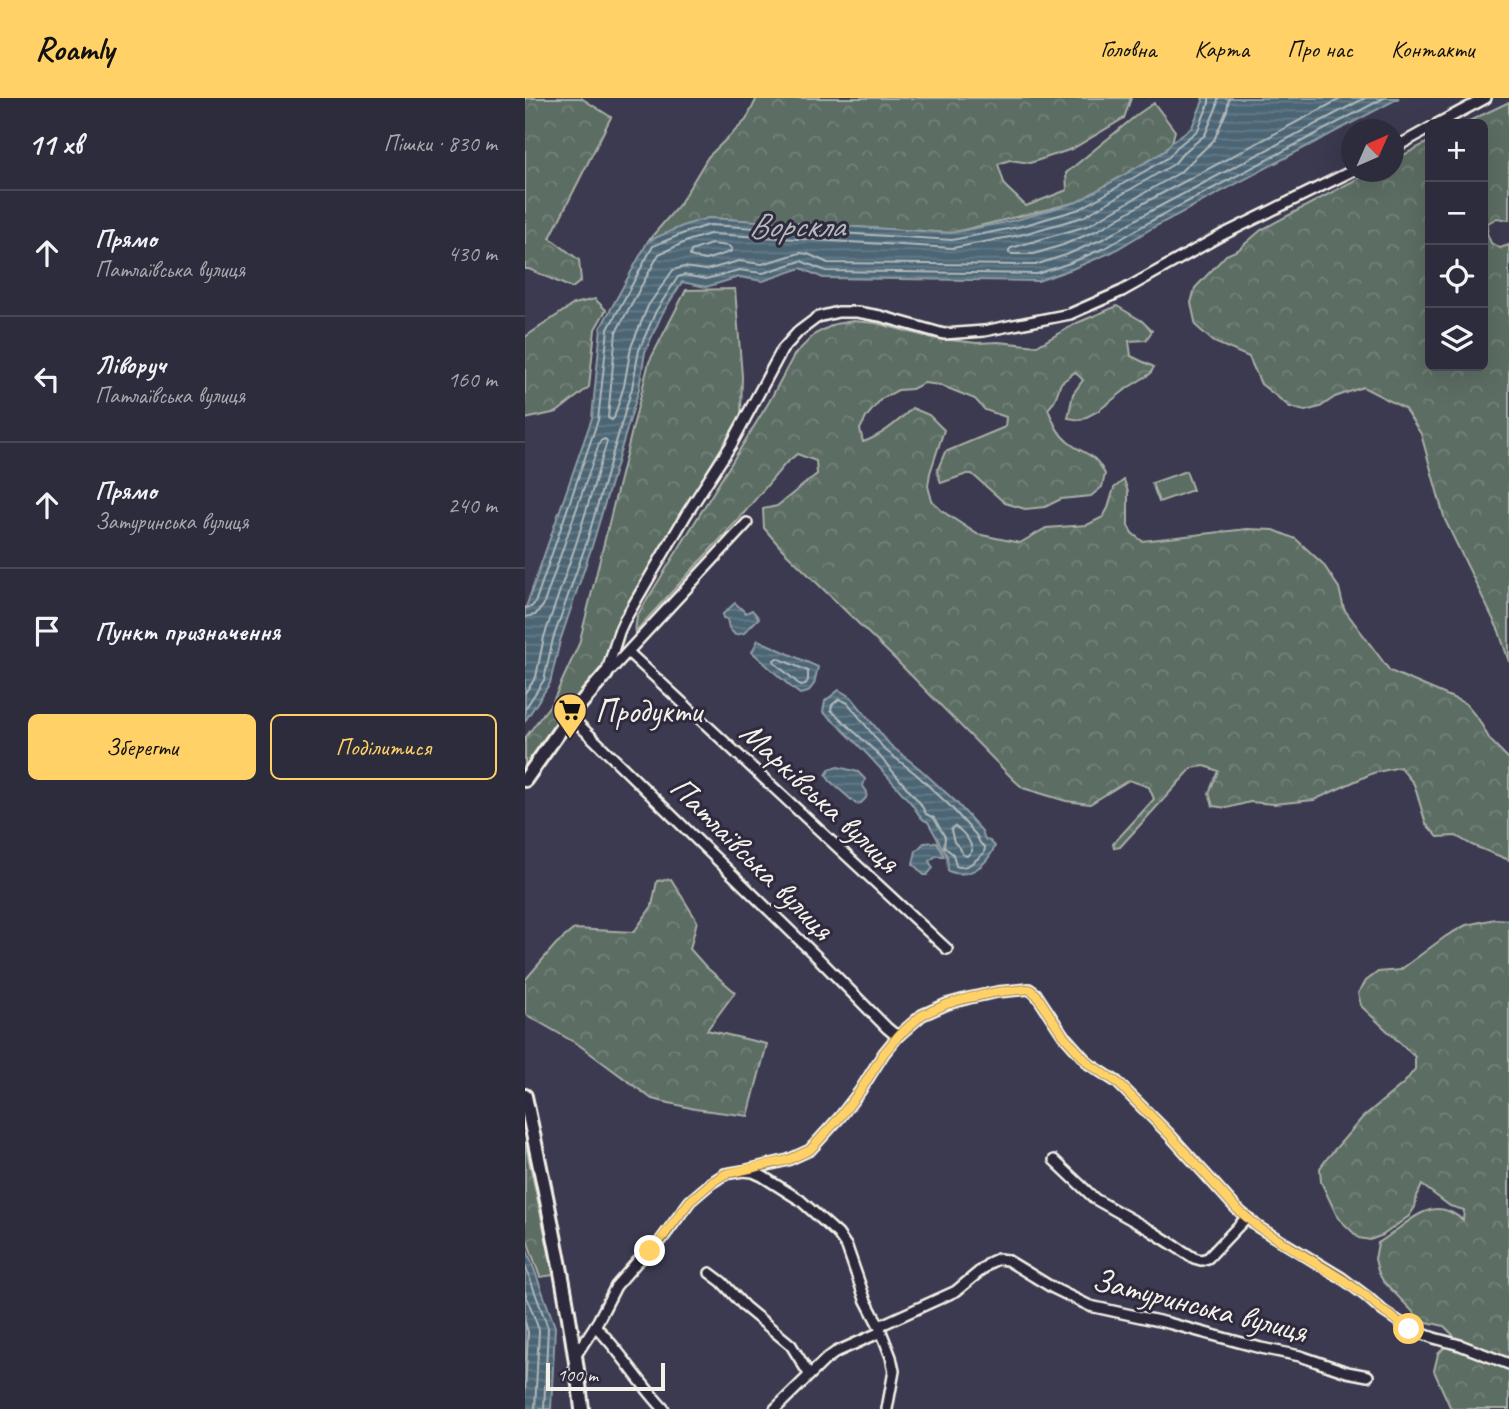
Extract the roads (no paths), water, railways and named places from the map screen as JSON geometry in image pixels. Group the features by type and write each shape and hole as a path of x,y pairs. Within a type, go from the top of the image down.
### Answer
{"street":[{"path":"1446,119 1486,98"},
{"path":"1404,142 1425,131"},
{"path":"607,674 624,621 685,514 731,445 782,350 798,332 818,317 838,312 857,312 944,334 984,331 1070,314 1122,291 1220,236 1341,176"},
{"path":"525,780 570,716 747,523"},
{"name":"Марківська вулиця","path":"628,652 947,949"},
{"name":"Патлаївська вулиця","path":"570,716 887,1028 899,1035"},
{"path":"576,1355 617,1286 637,1262 659,1242 690,1201 711,1183 725,1174 788,1160 810,1150 840,1117 869,1078 876,1063 899,1035 922,1015 947,1004 997,992 1029,989 1036,994 1063,1035 1089,1064 1117,1082 1169,1134 1236,1208 1258,1227 1342,1279 1409,1329 1509,1364"},
{"path":"525,1096 547,1195 576,1355 582,1409"},
{"path":"1054,1160 1095,1199 1194,1258 1208,1258 1247,1217"},
{"path":"743,1171 762,1176 800,1200 838,1234 847,1247 865,1299 891,1357 894,1371 887,1409"},
{"name":"Затуринська вулиця","path":"880,1329 956,1291 998,1259 1007,1260 1053,1289 1090,1306 1300,1356 1368,1376"},
{"path":"710,1273 745,1307 791,1345 809,1374"},
{"path":"595,1326 664,1409"},
{"path":"775,1409 809,1374 836,1352 880,1329"}],"water":[{"name":"Ворскла","path":"1202,98 1399,98 1359,119 1341,119 1341,129 1112,252 1038,281 823,278 801,268 763,281 739,277 706,287 682,282 662,314 645,352 639,389 592,546 560,641 550,683 525,721 525,610 592,418 601,327 648,241 708,218 951,233 1016,220 1077,202 1165,151 1192,127"},
{"path":"735,603 746,613 752,610 759,618 744,633 735,635 723,614"},
{"path":"758,640 818,667 814,684 808,692 800,694 752,652"},
{"path":"839,690 852,698 890,745 955,801 982,831 985,839 995,846 982,865 963,874 948,871 947,856 928,822 920,817 869,756 823,712 825,701"},
{"path":"838,767 858,772 865,779 863,786 867,792 866,798 861,803 856,804 826,775 830,769"},
{"path":"937,842 944,856 936,856 929,861 933,868 924,875 913,864 916,851 924,843"},
{"path":"525,1244 555,1327 551,1409 525,1409"}],"place":[{"name":"Продукти","path":"570,740"}]}
